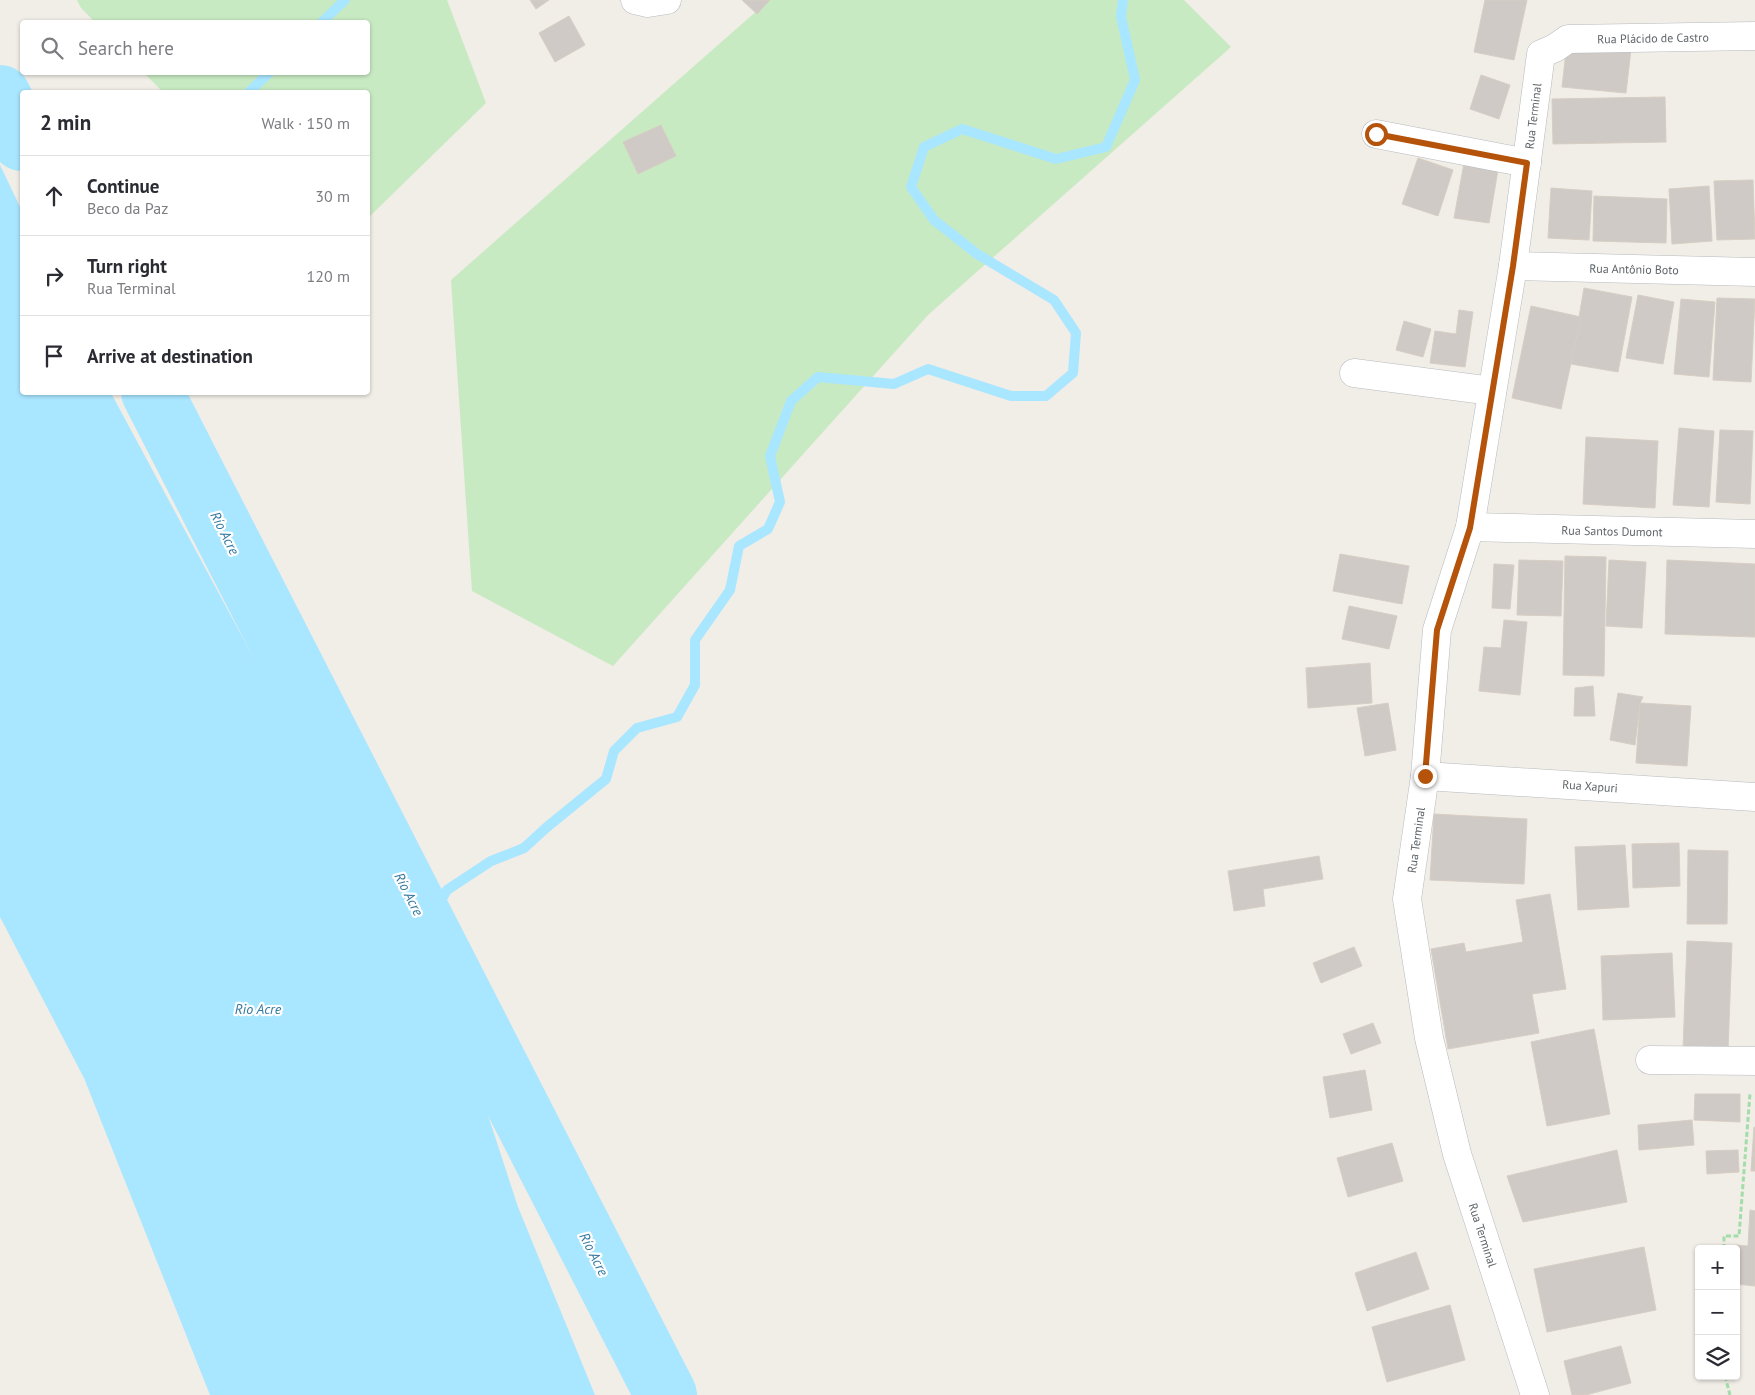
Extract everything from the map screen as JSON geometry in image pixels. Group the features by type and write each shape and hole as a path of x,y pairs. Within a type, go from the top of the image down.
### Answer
{"street":[{"path":"635,0 648,3 667,0"},
{"name":"Rua Plácido de Castro","path":"1555,48 1568,39 1755,36"},
{"name":"Rua Terminal","path":"1535,1395 1457,1154 1428,1038 1407,899 1425,776 1437,630 1470,528 1513,266 1541,54 1555,48"},
{"path":"1376,134 1527,163"},
{"name":"Rua Antônio Boto","path":"1513,266 1755,272"},
{"path":"1354,373 1492,390"},
{"name":"Rua Santos Dumont","path":"1470,528 1755,534"},
{"name":"Rua Xapuri","path":"1425,776 1755,797"},
{"path":"1650,1060 1754,1060"}],"path":[{"path":"1724,1245 1724,1236 1739,1236 1754,1060"},
{"path":"1726,1380 1730,1395"}],"green space":[{"path":"77,0 447,0 486,103 370,216 370,90 161,90 146,75 370,75 370,20 93,20 81,8"},
{"path":"769,0 1184,0 1231,47 928,315 613,666 472,591 451,280"}],"water":[{"name":"Rio Acre","path":"0,165 20,207 20,395 112,395 273,694 426,926 518,1207 595,1395 210,1395 84,1078 0,917"}],"building":[{"path":"530,0 549,0 536,9"},
{"path":"742,0 770,0 757,14"},
{"path":"1485,0 1527,0 1514,60 1474,52"},
{"path":"569,16 585,45 555,62 539,33"},
{"path":"1567,43 1631,49 1626,93 1562,87"},
{"path":"1481,75 1510,85 1499,119 1470,109"},
{"path":"1665,97 1666,142 1553,144 1552,99"},
{"path":"661,125 676,156 638,174 623,142"},
{"path":"1418,158 1453,170 1438,216 1402,204"},
{"path":"1464,163 1498,170 1489,223 1454,218"},
{"path":"1753,180 1755,239 1717,240 1714,181"},
{"path":"1709,186 1712,241 1672,244 1669,189"},
{"path":"1551,188 1592,191 1589,240 1548,238"},
{"path":"1594,196 1667,199 1666,243 1593,241"},
{"path":"1584,288 1632,297 1618,372 1571,364"},
{"path":"1638,295 1674,302 1663,364 1626,358"},
{"path":"1717,298 1755,299 1751,382 1713,380"},
{"path":"1681,299 1715,302 1709,377 1674,374"},
{"path":"1531,306 1581,317 1561,409 1512,398"},
{"path":"1459,310 1473,312 1465,367 1430,363 1435,331 1456,334"},
{"path":"1404,321 1431,329 1423,357 1396,350"},
{"path":"1679,428 1714,431 1709,507 1673,505"},
{"path":"1720,430 1753,431 1750,504 1716,502"},
{"path":"1586,437 1658,441 1655,508 1583,504"},
{"path":"1340,554 1409,566 1402,604 1333,591"},
{"path":"1565,556 1606,557 1604,676 1563,675"},
{"path":"1519,560 1563,561 1561,616 1517,615"},
{"path":"1609,560 1646,562 1642,628 1606,626"},
{"path":"1667,560 1755,564 1755,637 1665,634"},
{"path":"1494,564 1514,565 1510,609 1492,608"},
{"path":"1349,606 1397,616 1389,649 1342,639"},
{"path":"1504,620 1527,622 1520,695 1479,691 1484,647 1501,648"},
{"path":"1370,663 1372,703 1308,708 1306,668"},
{"path":"1593,686 1595,716 1574,716 1575,688"},
{"path":"1618,693 1643,697 1640,703 1635,745 1610,740"},
{"path":"1388,703 1396,750 1365,756 1357,708"},
{"path":"1640,703 1691,706 1687,766 1636,763"},
{"path":"1434,814 1527,819 1524,884 1430,880"},
{"path":"1679,843 1680,886 1633,888 1632,844"},
{"path":"1625,845 1629,907 1578,910 1575,847"},
{"path":"1688,850 1728,851 1727,924 1687,924"},
{"path":"1319,856 1323,879 1263,889 1265,906 1234,911 1228,871"},
{"path":"1550,894 1566,989 1532,994 1539,1033 1448,1049 1431,949 1464,943 1466,952 1523,942 1516,900"},
{"path":"1687,941 1732,943 1728,1052 1683,1050"},
{"path":"1354,947 1362,966 1321,983 1313,963"},
{"path":"1672,953 1675,1017 1603,1020 1601,956"},
{"path":"1373,1023 1381,1043 1351,1054 1343,1034"},
{"path":"1594,1029 1610,1114 1547,1126 1531,1042"},
{"path":"1365,1070 1372,1110 1330,1118 1323,1077"},
{"path":"1695,1094 1740,1094 1740,1122 1694,1120"},
{"path":"1692,1120 1694,1145 1639,1150 1638,1125"},
{"path":"1754,1127 1755,1171 1751,1171"},
{"path":"1392,1143 1403,1181 1348,1197 1337,1158"},
{"path":"1617,1150 1627,1202 1523,1222 1507,1176"},
{"path":"1738,1150 1739,1172 1707,1174 1706,1151"},
{"path":"1750,1210 1755,1211 1755,1286 1740,1284 1740,1245 1748,1246"},
{"path":"1644,1247 1656,1310 1547,1332 1534,1269"},
{"path":"1416,1252 1429,1289 1367,1311 1355,1273"},
{"path":"1450,1305 1465,1360 1387,1382 1372,1327"},
{"path":"1621,1346 1631,1383 1586,1395 1572,1395 1564,1361"}],"waterway":[{"path":"324,20 345,0"},
{"path":"426,926 447,890 491,861 524,848 606,779 614,751 637,728 677,717 695,685 695,640 730,590 739,546 768,529 780,502 770,456 791,401 818,377 894,384 928,369 1011,396 1046,396 1073,373 1076,333 1054,300 977,254 934,220 911,187 924,147 962,129 1056,159 1106,147 1135,80 1121,16 1123,0"},
{"path":"251,90 267,75"},
{"name":"Río Acre","path":"0,96 20,136"},
{"name":"Río Acre","path":"154,395 666,1395"}],"route":[{"path":"1376,134 1527,163 1513,266 1470,528 1437,630 1425,776"}]}
